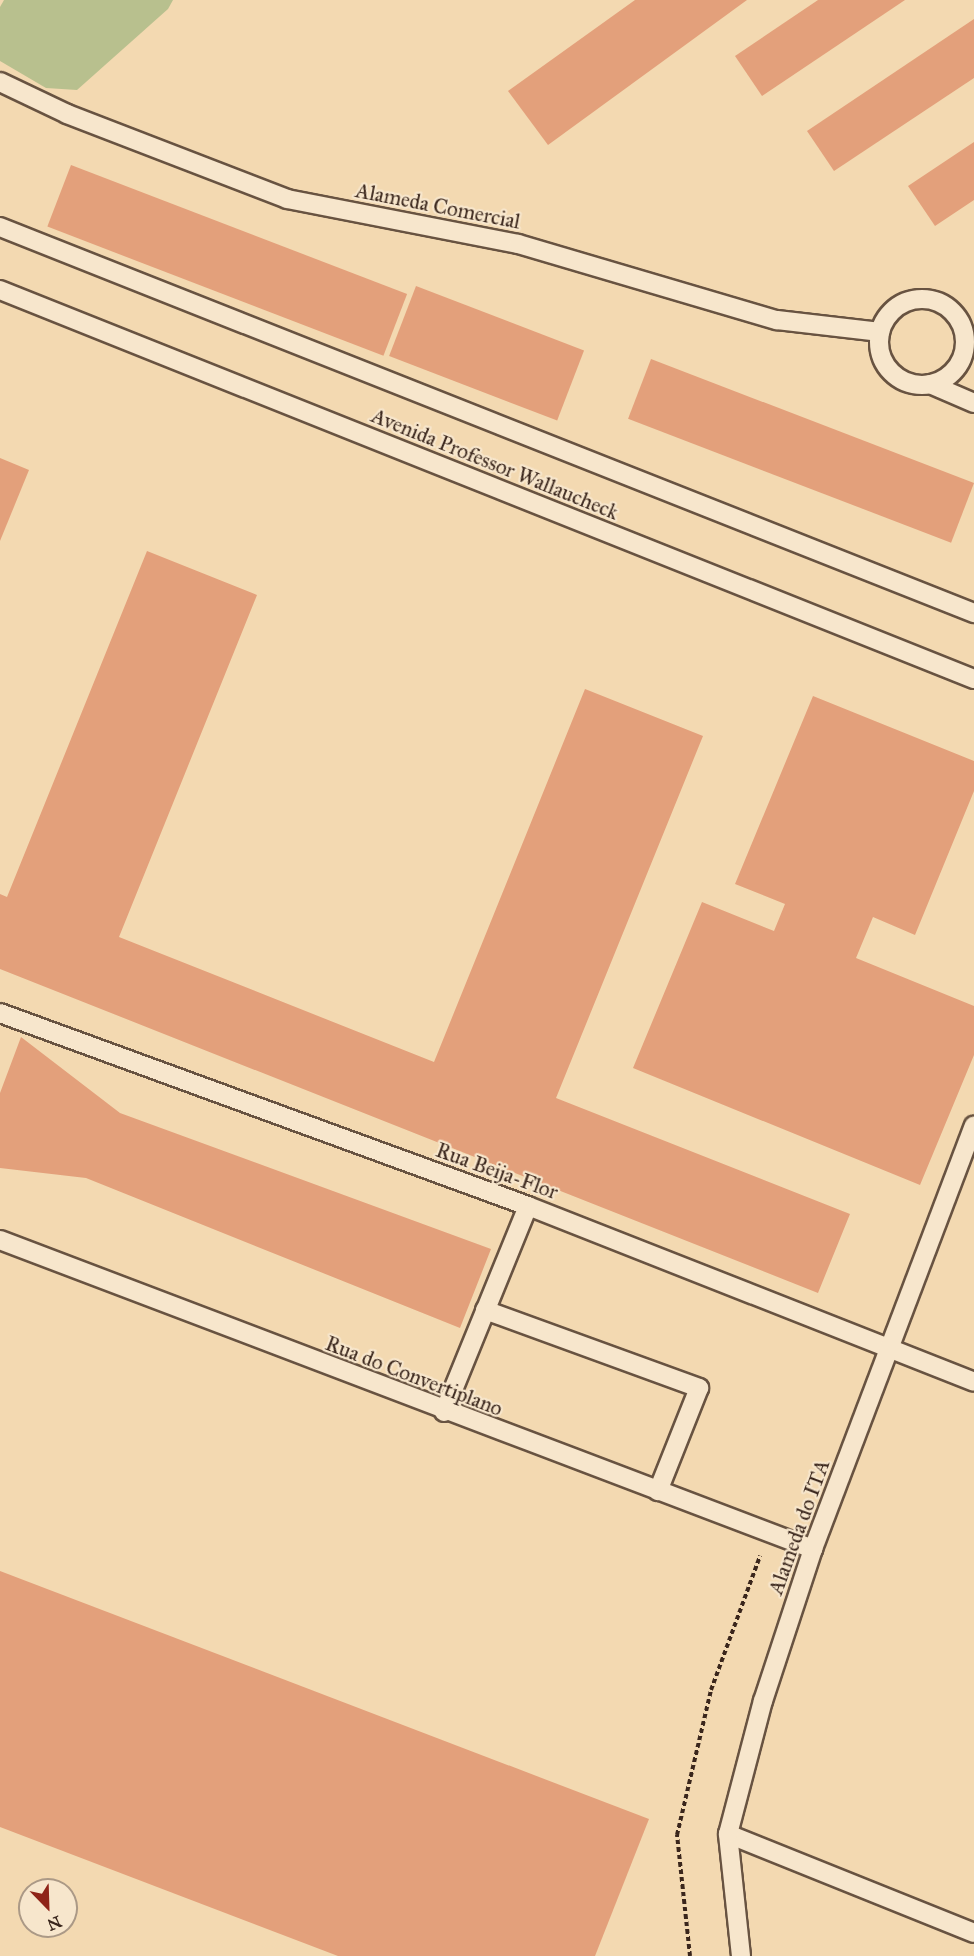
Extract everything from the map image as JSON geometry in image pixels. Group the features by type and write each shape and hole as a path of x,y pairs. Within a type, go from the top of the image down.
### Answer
{"lane":[{"name":"Alameda Comercial","path":"0,82 68,114 287,199 518,244 777,320 880,332"},
{"name":"Avenida Professor Wallaucheck","path":"0,227 974,613"},
{"name":"Avenida Professor Wallaucheck","path":"0,291 974,679"},
{"path":"974,315 924,298 909,301 896,308 880,332 883,360 891,372 916,384 930,384 974,403"},
{"path":"930,384 954,371 962,359 965,333 951,309"},
{"name":"Rua Beija-Flor","path":"0,1013 528,1206 974,1382"},
{"name":"Alameda do ITA","path":"741,1956 728,1834 763,1701 813,1549 974,1126"},
{"path":"444,1412 528,1206"},
{"name":"Rua do Convertiplano","path":"0,1240 444,1412 813,1549"},
{"path":"486,1310 699,1388 658,1491"},
{"path":"728,1834 974,1933"}],"path":[{"path":"690,1956 677,1835 711,1690 768,1533"}],"green space":[{"path":"4,0 173,0 168,9 77,90 46,88 0,61 0,7"}],"building":[{"path":"635,0 747,0 548,145 508,91"},
{"path":"818,0 905,0 762,96 735,56"},
{"path":"974,19 974,78 834,171 807,131"},
{"path":"974,142 974,200 935,226 908,186"},
{"path":"71,165 407,294 383,356 47,227"},
{"path":"416,286 584,351 557,421 389,356"},
{"path":"651,359 974,483 951,543 628,419"},
{"path":"0,458 29,470 0,541"},
{"path":"147,551 257,595 119,937 434,1062 585,689 703,736 556,1098 850,1214 818,1293 0,969 0,894 7,897"},
{"path":"813,696 974,761 974,791 915,935 873,917 856,958 974,1006 974,1055 920,1185 633,1068 702,902 774,931 785,904 735,884"},
{"path":"21,1037 120,1113 491,1249 460,1328 86,1178 0,1168 0,1093"},
{"path":"0,1571 649,1819 595,1956 338,1956 0,1827"}]}
